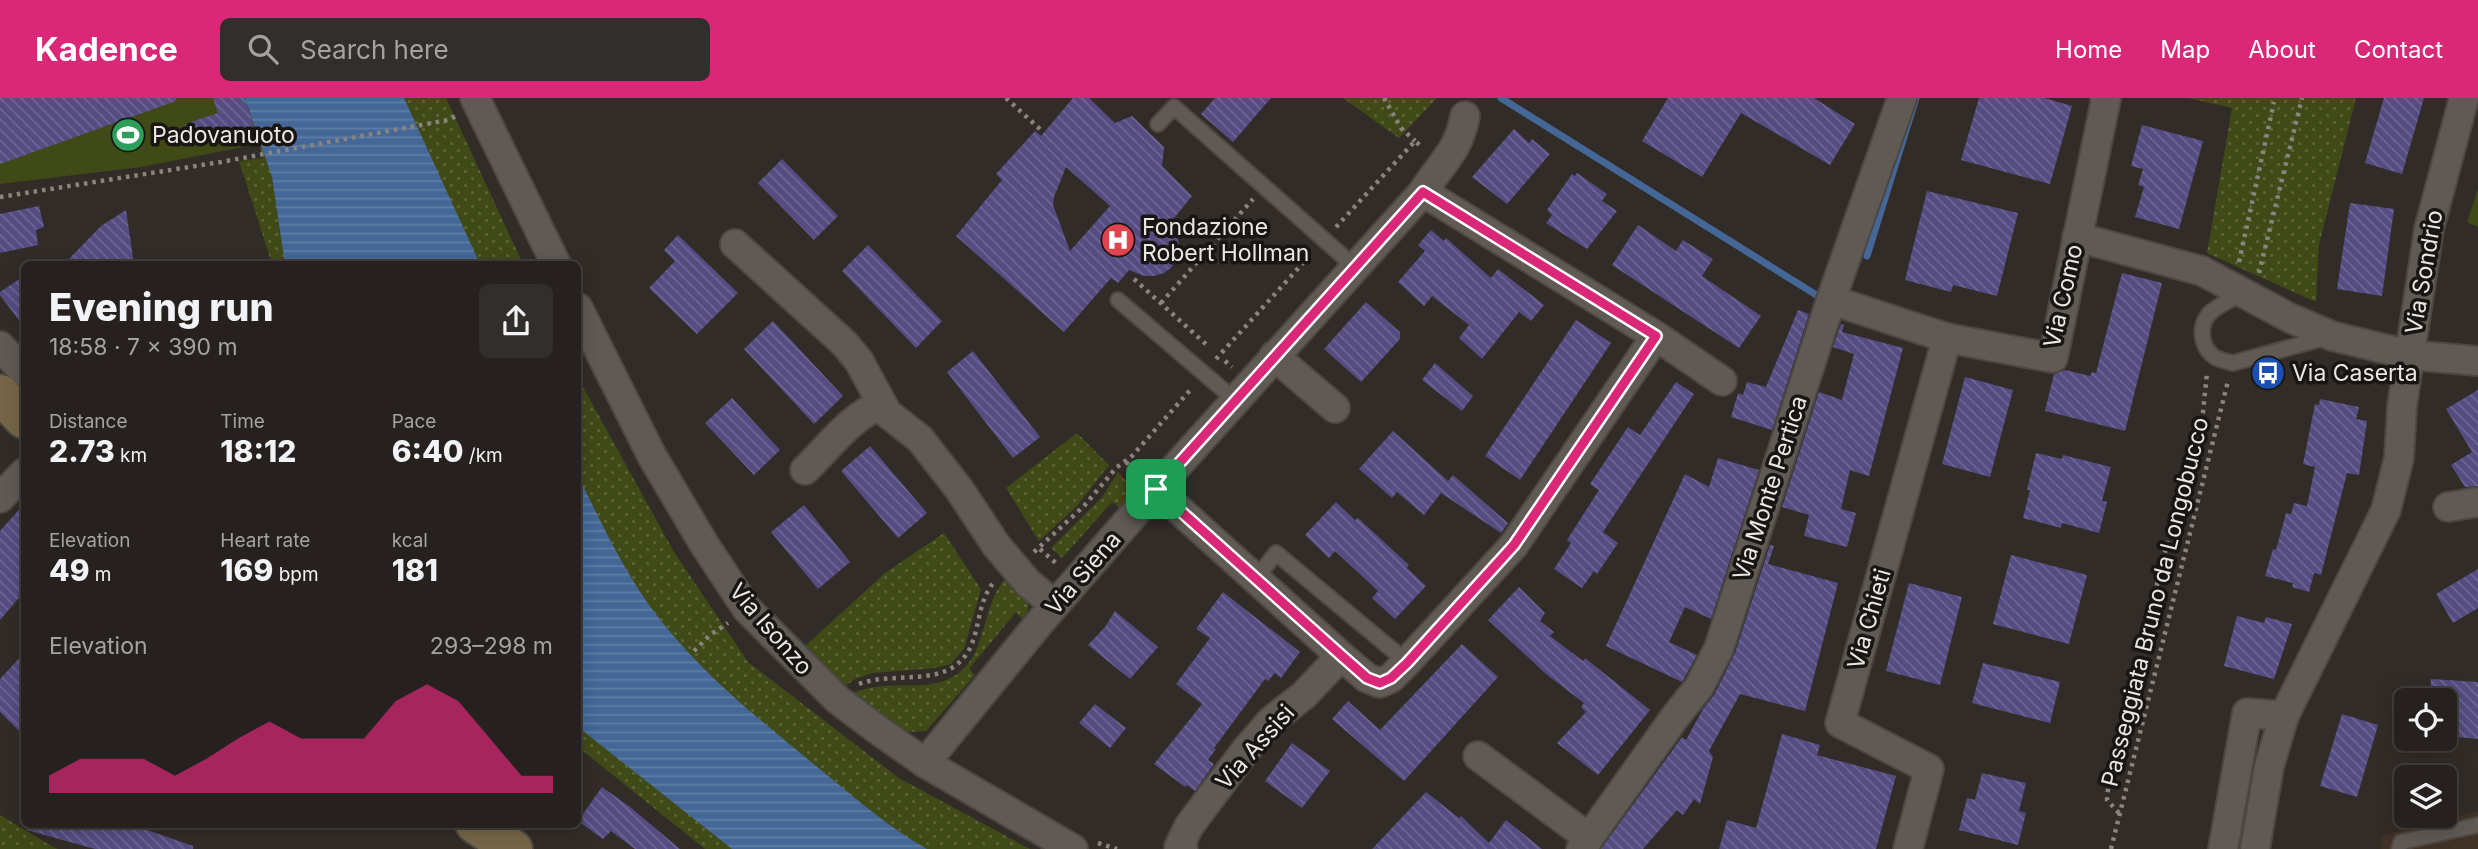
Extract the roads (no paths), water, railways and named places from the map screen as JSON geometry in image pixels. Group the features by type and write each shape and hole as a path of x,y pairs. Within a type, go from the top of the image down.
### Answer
{"street":[{"path":"475,98 555,261"},
{"name":"Via Monte Pertica","path":"1585,843 1699,687 1719,648 1831,300 1902,98"},
{"name":"Via Como","path":"1831,300 1947,338 2053,358 2105,98"},
{"name":"Via Sondrio","path":"2255,849 2269,767 2284,716 2386,510 2399,458 2402,406 2429,229 2464,98"},
{"name":"Via Siena","path":"925,763 1055,605 1156,489 1423,192 1455,149 1462,134 1465,116"},
{"path":"1423,192 1656,336 1722,381"},
{"path":"2077,237 2202,271 2290,317 2332,335 2410,355 2478,361"},
{"path":"735,244 844,343 859,361 887,413 920,439 1013,565 1028,583 1055,605"},
{"name":"Via Isonzo","path":"581,314 652,456 747,609 838,700 925,763 1073,849"},
{"path":"1156,489 1367,678 1380,683 1391,678 1407,663 1514,545 1656,336"},
{"name":"Via Chieti","path":"1908,849 1929,769 1840,723 1947,338"},
{"path":"0,346 21,369"},
{"path":"1274,356 1335,408"},
{"path":"0,394 21,416"},
{"path":"805,470 850,424 867,410 882,404"},
{"path":"0,498 21,476"},
{"path":"2448,507 2478,502"},
{"name":"Via Assisi","path":"1181,848 1189,826 1246,750 1272,720 1304,695 1342,656"},
{"path":"2223,849 2247,713 2284,716"},
{"path":"1478,756 1585,843"},
{"path":"481,828 513,849"},
{"path":"513,828 531,849"}],"lane":[{"path":"1158,124 1174,107 1355,267"},
{"path":"2243,292 2210,314 2202,326 2202,338 2211,354 2233,363 2332,335"},
{"path":"1118,300 1235,400"},
{"path":"1255,580 1276,553 1407,663"},
{"path":"2399,849 2400,842 2478,825"}],"water":[{"path":"245,98 404,98 479,261 285,261 272,177"},
{"path":"581,481 629,574 667,629 687,651 775,732 872,812 927,849 732,849 581,729"}],"waterway":[{"path":"1501,98 1818,296"},
{"path":"1867,256 1916,98"}],"place":[{"name":"Padovanuoto","path":"128,135"},
{"name":"Fondazione Robert Hollman","path":"1118,240"},
{"name":"Via Caserta","path":"2268,373"}]}
